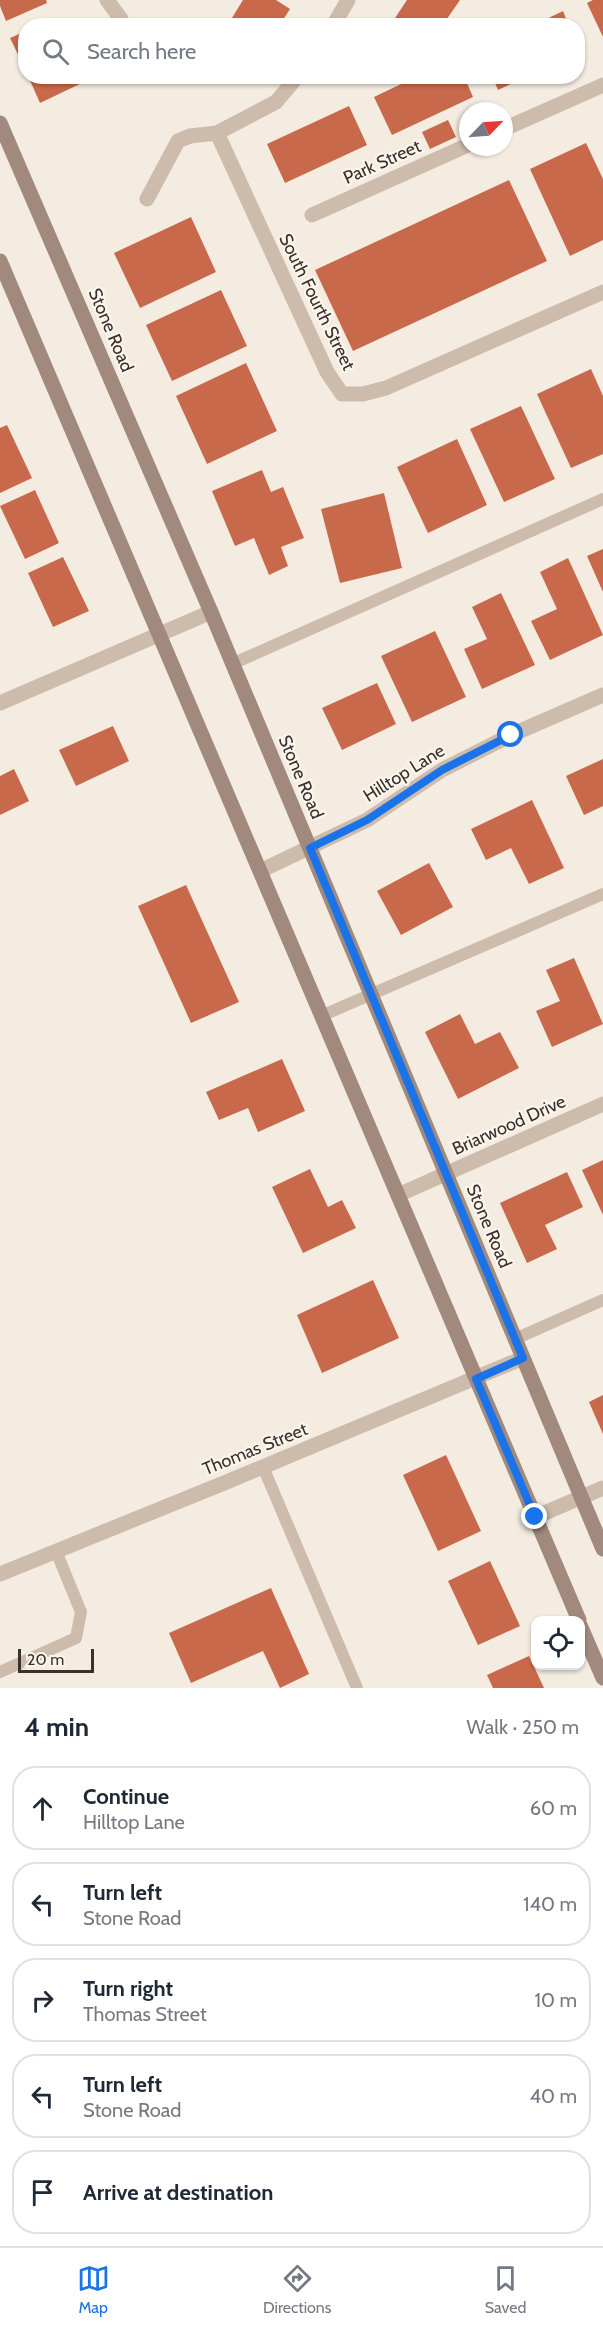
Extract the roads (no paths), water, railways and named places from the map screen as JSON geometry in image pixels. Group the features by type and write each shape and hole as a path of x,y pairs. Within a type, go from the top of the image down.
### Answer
{"main road":[{"name":"Stone Road","path":"0,123 211,612 603,1549"},
{"path":"0,261 577,1616"},
{"path":"585,1637 603,1678"}],"street":[{"path":"107,0 120,18"},
{"path":"338,18 348,0"},
{"path":"147,199 178,141 190,136 217,133 276,102 291,84"},
{"path":"513,125 603,85"},
{"name":"South Fourth Street","path":"217,133 327,372 342,394 363,394 386,388 603,291"},
{"name":"Park Street","path":"312,215 459,149"},
{"path":"0,703 211,612"},
{"name":"Hilltop Lane","path":"260,871 367,820 452,765 511,735 603,695"},
{"name":"Briarwood Drive","path":"398,1195 603,1104"},
{"name":"Thomas Street","path":"0,1574 523,1358"},
{"path":"535,1517 603,1488"}],"lane":[{"path":"232,664 603,499"},
{"path":"321,1016 603,894"},
{"path":"515,1339 603,1300"},
{"path":"263,1467 357,1688"},
{"path":"0,1672 76,1638 81,1612 56,1551"}]}
